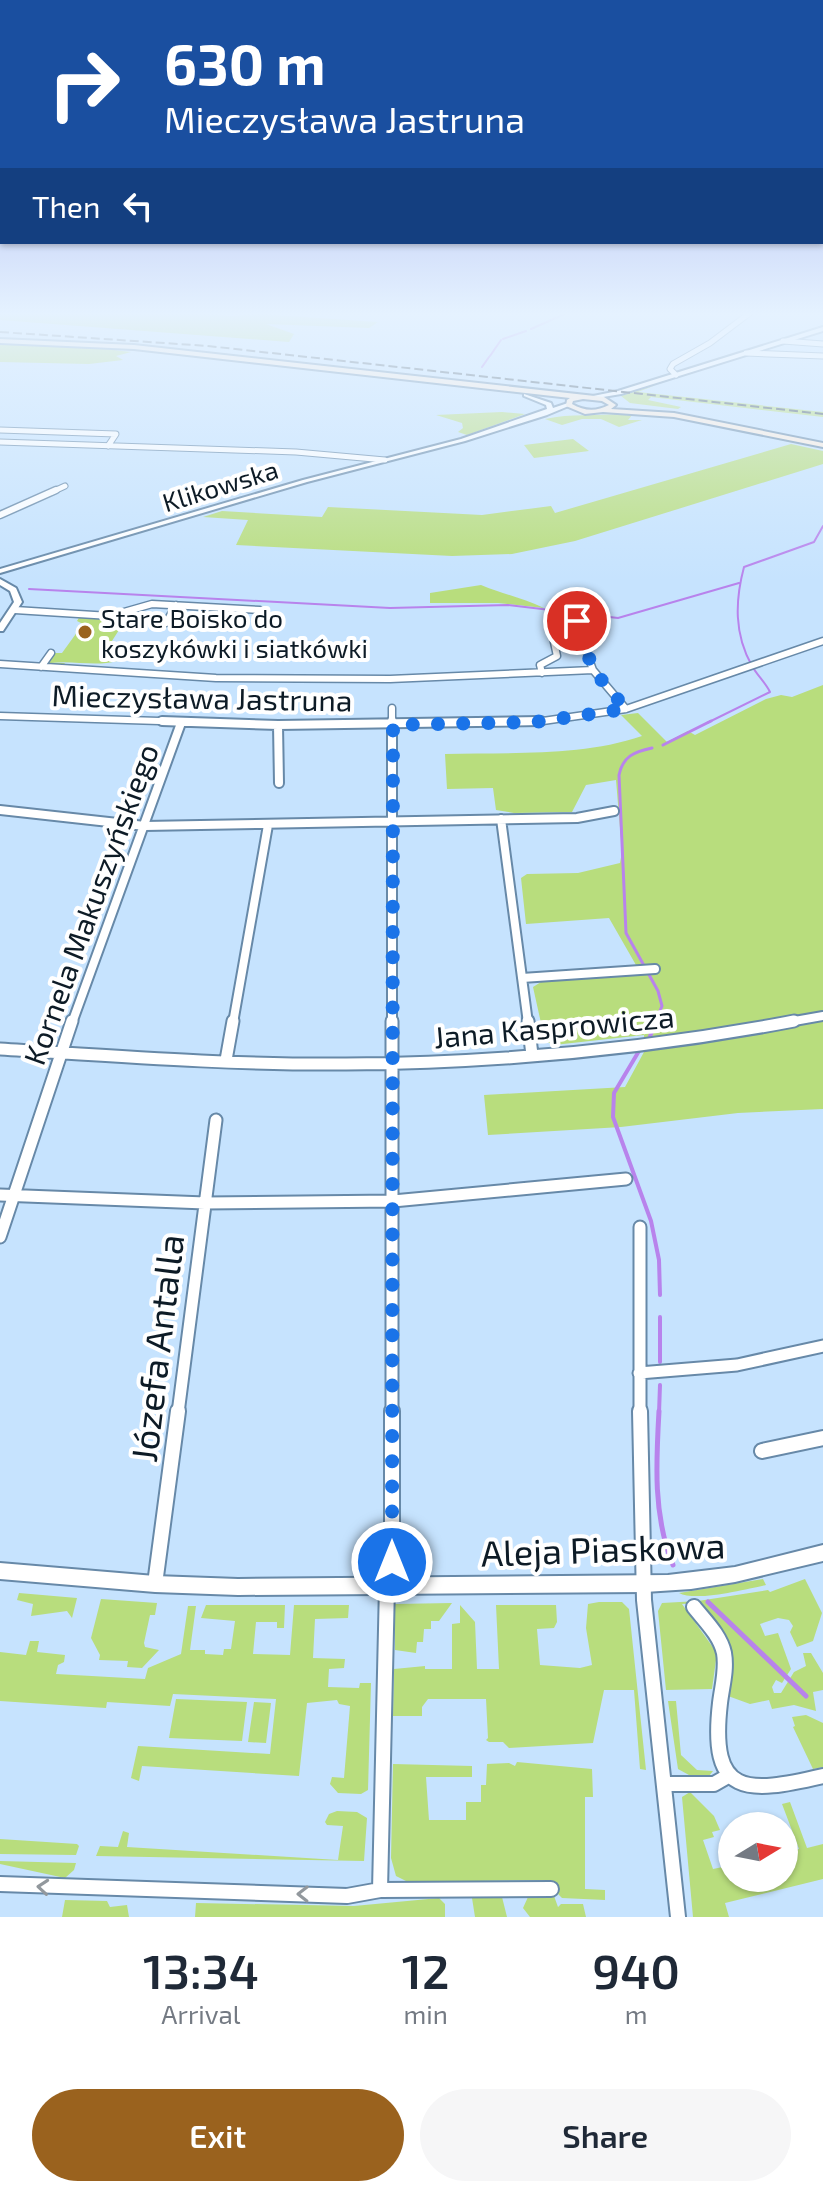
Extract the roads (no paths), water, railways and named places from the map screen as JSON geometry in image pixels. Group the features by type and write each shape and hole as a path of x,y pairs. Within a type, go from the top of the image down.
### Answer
{"main road":[{"path":"556,401 580,411 674,415 823,443"},
{"path":"568,404 572,401"},
{"path":"605,411 612,407 610,402 693,415 823,443"}],"street":[{"path":"543,401 549,404 550,409 544,415"},
{"name":"Klikowska","path":"0,571 296,483 544,415 568,404"},
{"name":"Klikowska","path":"544,415 580,411"},
{"path":"0,430 116,434 108,446"},
{"path":"0,442 308,453 385,460"},
{"path":"0,515 65,486"},
{"path":"0,581 16,594 15,610 0,629"},
{"path":"15,610 57,612 71,619 110,616 144,605 260,610"},
{"path":"166,623 176,605"},
{"path":"542,673 540,665 557,656 549,619 577,621 593,670 626,709"},
{"name":"Mieczysława Jastruna","path":"0,716 278,725 536,722 626,709 823,641"},
{"path":"38,667 48,652"},
{"path":"0,664 216,678 390,679 593,670"},
{"path":"380,1890 387,1586 392,1562 392,708"},
{"name":"Kornela Makuszyńskiego","path":"0,1237 61,1053 181,723"},
{"path":"278,725 279,783"},
{"path":"0,810 145,826 577,818 614,811"},
{"path":"501,819 532,1055"},
{"path":"226,1060 268,825"},
{"path":"522,978 650,970"},
{"name":"Jana Kasprowicza","path":"0,1049 226,1060 393,1063 602,1050 737,1032 823,1016"},
{"name":"Józefa Antalla","path":"155,1584 216,1120"},
{"path":"0,1195 205,1203 393,1201 626,1179"},
{"path":"640,1227 639,1373 644,1600 678,1917"},
{"path":"639,1373 737,1365 823,1346"},
{"path":"762,1451 823,1438"},
{"name":"Aleja Piaskowa","path":"0,1571 155,1584 645,1584 703,1582 823,1553"},
{"path":"694,1607 724,1650 716,1751 722,1769 728,1776 757,1788 823,1776"},
{"path":"664,1784 714,1784 728,1776"},
{"path":"0,1884 70,1889 347,1896 380,1890 551,1889"}],"waterway":[{"path":"707,723 770,692 752,666 739,630 739,592 744,567 814,542 823,526"},
{"path":"29,589 390,608 508,605 618,618 739,583"},
{"path":"707,723 711,721"},
{"path":"663,745 707,723"},
{"path":"652,748 630,756 623,763 619,775 626,933 658,991 662,1006 655,1023"},
{"path":"649,1039 656,1021"},
{"path":"639,1051 614,1093 613,1117 651,1221 659,1260 660,1295"},
{"path":"660,1317 660,1362"},
{"path":"659,1413 660,1385"},
{"path":"659,1411 659,1508 673,1565"},
{"path":"708,1602 806,1696"}],"railway":[{"path":"710,401 823,414"}],"place":[{"name":"Stare Boisko do koszykówki i siatkówki","path":"85,632"}]}
